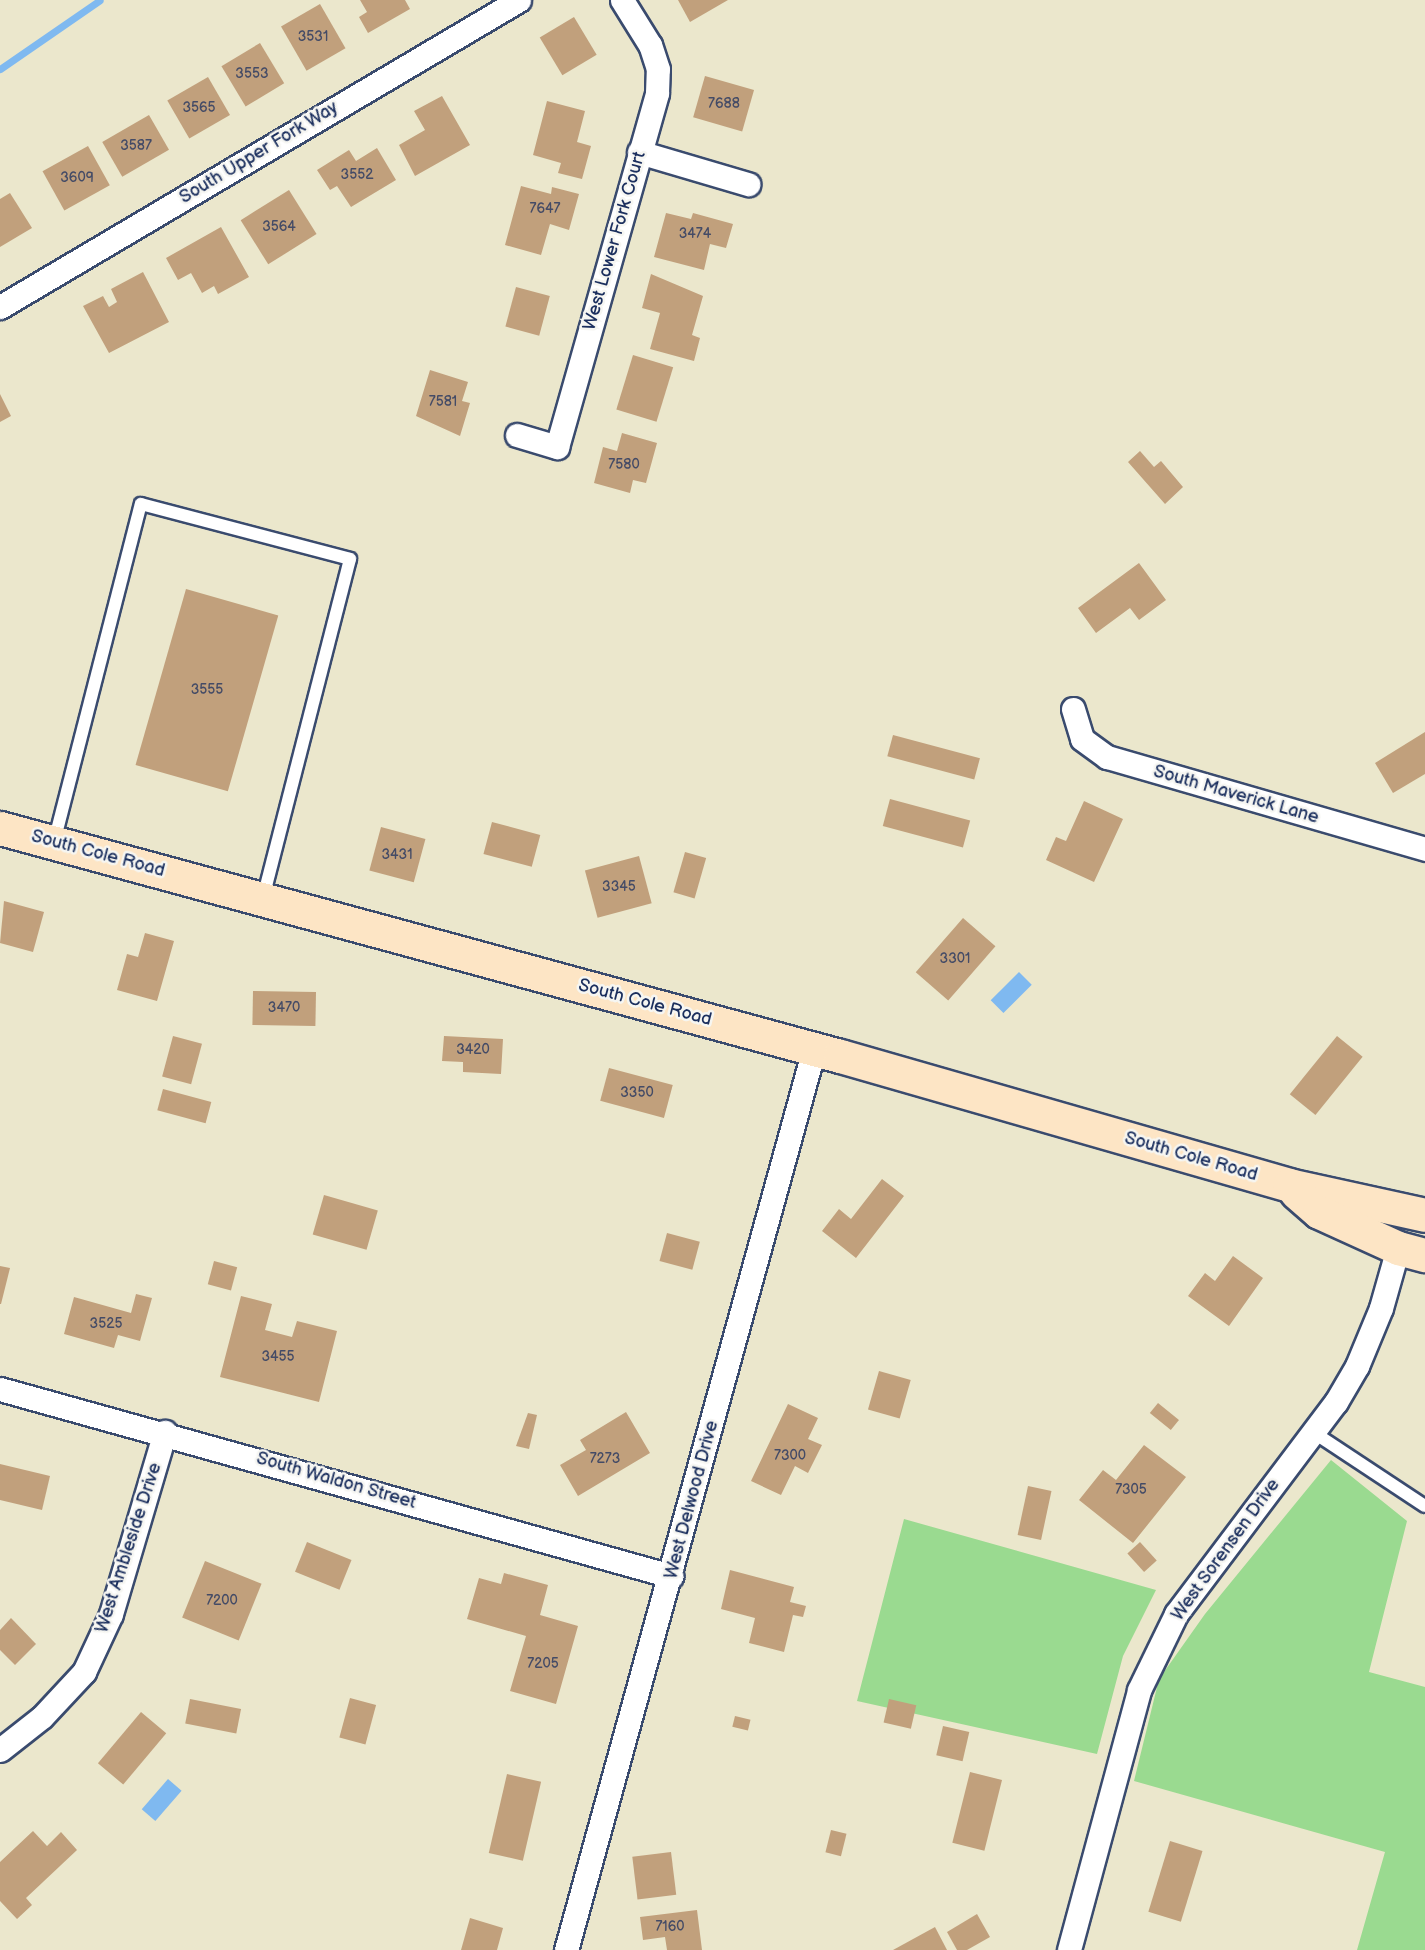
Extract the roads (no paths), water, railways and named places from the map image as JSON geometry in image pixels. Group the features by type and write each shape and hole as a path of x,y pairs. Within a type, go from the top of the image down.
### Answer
{"main road":[{"name":"South Cole Road","path":"0,828 814,1049 1289,1185 1420,1227"}],"street":[{"name":"South Upper Fork Way","path":"0,307 519,0"},
{"name":"West Lower Fork Court","path":"517,435 557,447 657,93 658,69 650,45 622,0"},
{"path":"639,152 748,184"},
{"name":"South Maverick Lane","path":"1073,709 1082,739 1107,757 1425,849"},
{"name":"West Delwood Drive","path":"566,1950 814,1049"},
{"name":"West Sorensen Drive","path":"1069,1950 1139,1690 1176,1614 1336,1402 1372,1335 1420,1227"},
{"name":"South Waldon Street","path":"0,1389 166,1432 671,1576"},
{"name":"West Ambleside Drive","path":"0,1750 42,1717 84,1672 111,1614 166,1432"}],"lane":[{"path":"54,842 141,504 350,559 263,899"},
{"path":"1313,1432 1425,1506"}],"water":[{"path":"1019,972 1032,985 1003,1013 991,1000"},
{"path":"168,1779 182,1791 155,1821 142,1809"}],"waterway":[{"path":"0,69 100,0"}]}
